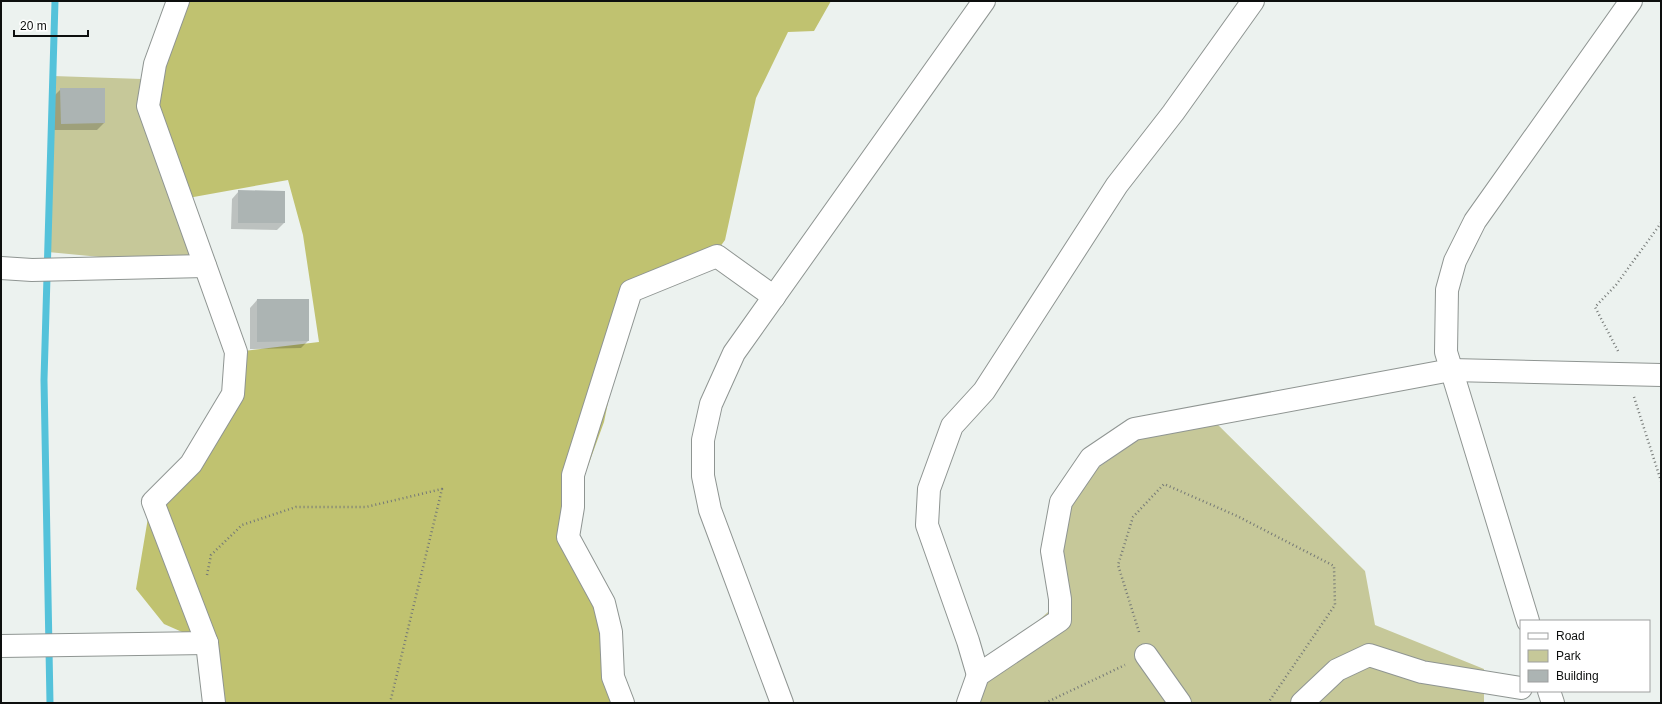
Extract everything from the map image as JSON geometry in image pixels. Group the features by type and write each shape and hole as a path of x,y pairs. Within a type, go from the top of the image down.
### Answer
{"street":[{"path":"178,1 155,64 148,106 236,352 233,394 191,464 153,502 207,643 214,703"},
{"path":"782,703 710,510 703,476 703,440 711,404 734,352 984,1"},
{"path":"968,703 978,675 968,641 927,525 929,489 952,426 984,390 1117,185 1173,114 1253,1"},
{"path":"1528,620 1446,352 1447,290 1455,261 1475,221 1631,1"},
{"path":"623,703 613,677 611,632 604,603 568,537 573,507 573,475 631,291 717,256 774,297"},
{"path":"1,268 32,270 205,266"},
{"path":"978,675 1060,620 1060,598 1052,551 1061,502 1091,458 1134,429 1451,370 1661,375"},
{"path":"1,646 207,643"},
{"path":"1146,654 1180,703"},
{"path":"1302,703 1338,670 1368,654 1422,672 1520,688"}],"path":[{"path":"1661,223 1616,285 1595,307 1619,352 1661,481"},
{"path":"1045,703 1053,702 1146,654 1118,565 1133,517 1164,484 1237,516 1334,566 1335,605 1268,703"},
{"path":"206,576 211,555 242,525 296,507 366,507 442,489 390,703"}],"green space":[{"path":"180,1 831,1 814,31 788,32 756,98 725,240 717,251 631,291 604,422 565,529 604,603 623,703 216,703 207,643 164,624 136,589 150,506 211,440 236,352 319,342 303,235 288,180 188,198 148,106"},
{"path":"53,76 142,79 194,266 48,252"},
{"path":"1208,415 1365,571 1375,625 1484,669 1484,703 968,703 978,675 1048,612 1073,485 1161,424"}],"building":[{"path":"60,88 105,88 105,123 61,124"},
{"path":"238,190 285,191 285,223 238,223"},
{"path":"257,299 309,299 309,341 257,342"}],"waterway":[{"path":"50,703 44,380 55,1"}]}
